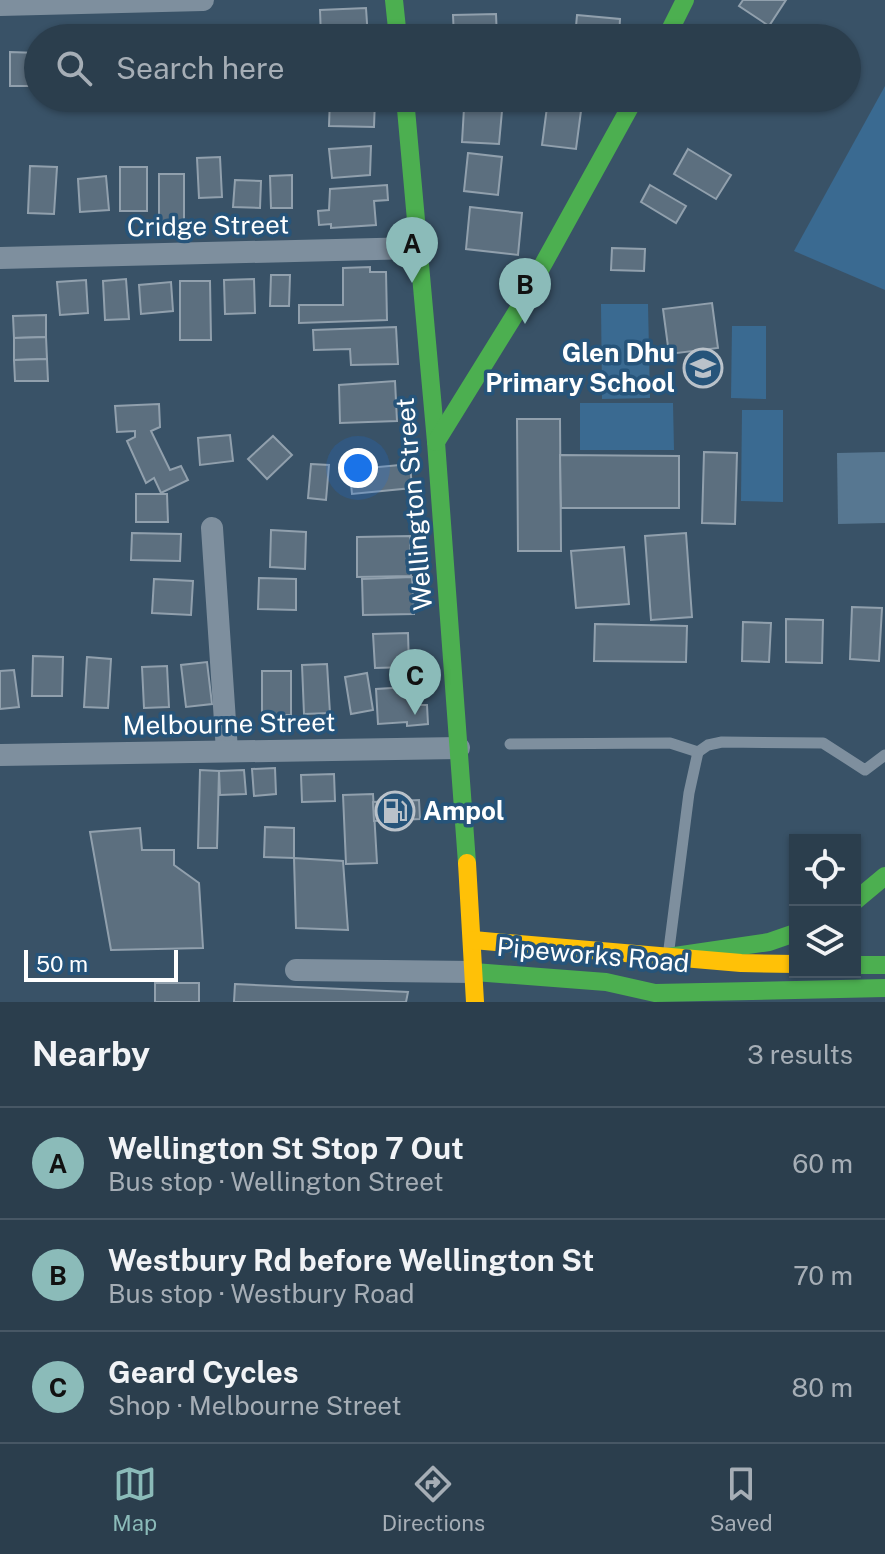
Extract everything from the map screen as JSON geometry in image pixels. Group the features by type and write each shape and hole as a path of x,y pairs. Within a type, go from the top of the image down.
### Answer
{"main road":[{"path":"394,0 397,24"},
{"path":"673,24 685,0"},
{"name":"Wellington Street","path":"406,112 436,442 475,1002"},
{"path":"436,442 519,308 627,112"},
{"path":"861,896 885,876"},
{"path":"609,1000 662,993 668,957 769,942 789,935"},
{"name":"Pipeworks Road","path":"473,940 789,964"},
{"path":"861,965 885,965"},
{"name":"Pipeworks Road","path":"474,972 606,982 662,993 885,988"}],"street":[{"path":"0,5 203,0"},
{"name":"Cridge Street","path":"0,258 417,248"},
{"path":"212,528 227,751"},
{"name":"Melbourne Street","path":"0,755 459,748"},
{"name":"Pipeworks Road","path":"296,970 474,972"}],"lane":[{"path":"668,957 689,793 698,752 708,745 722,742 823,743 865,770 885,755"},
{"path":"510,744 670,743 698,752"}],"shaded area":[{"path":"885,86 885,290 794,251"},
{"path":"601,304 648,304 650,398 602,399"},
{"path":"732,326 766,326 766,399 731,398"},
{"path":"580,403 673,403 674,450 580,450"},
{"path":"742,410 783,410 783,502 741,501"},
{"path":"885,452 885,523 838,524 837,453"}],"building":[{"path":"743,0 786,0 770,24 739,6"},
{"path":"366,8 367,24 320,24 320,10"},
{"path":"496,14 496,24 453,24 453,15"},
{"path":"577,15 620,19 620,24 576,24"},
{"path":"10,52 24,52 24,86 10,86"},
{"path":"330,112 375,112 374,127 329,126"},
{"path":"464,112 502,112 499,144 462,142"},
{"path":"546,112 581,112 576,149 542,145"},
{"path":"371,146 370,175 332,178 329,149"},
{"path":"688,149 731,175 716,199 674,174"},
{"path":"468,153 502,157 498,195 464,191"},
{"path":"220,157 222,197 199,198 197,158"},
{"path":"30,166 57,167 54,214 28,213"},
{"path":"120,167 147,167 147,211 120,211"},
{"path":"159,174 184,174 184,221 159,221"},
{"path":"292,175 292,208 271,208 270,176"},
{"path":"106,176 109,210 80,212 78,179"},
{"path":"235,180 261,181 260,208 233,207"},
{"path":"387,185 388,200 374,201 376,225 331,228 331,224 319,225 318,211 329,210 330,189"},
{"path":"650,185 686,206 676,223 641,202"},
{"path":"470,207 522,213 518,255 466,249"},
{"path":"612,248 645,249 644,271 611,270"},
{"path":"370,267 370,272 386,272 387,320 299,323 299,305 343,305 343,268"},
{"path":"271,275 290,275 289,306 270,306"},
{"path":"126,279 129,319 105,320 103,281"},
{"path":"254,279 255,313 225,314 224,280"},
{"path":"86,280 88,313 60,315 57,282"},
{"path":"180,281 210,281 211,340 180,340"},
{"path":"171,282 173,311 141,314 139,285"},
{"path":"712,303 718,348 669,354 663,309"},
{"path":"46,315 46,337 14,338 13,316"},
{"path":"396,327 398,364 351,365 350,349 314,350 313,330"},
{"path":"46,337 47,359 14,360 14,338"},
{"path":"47,359 48,381 15,381 14,360"},
{"path":"395,381 397,421 340,423 339,385"},
{"path":"159,404 160,427 151,431 170,470 181,466 188,480 161,493 154,478 146,483 127,441 135,437 135,431 117,432 115,406"},
{"path":"517,419 560,419 561,551 518,551"},
{"path":"230,435 233,461 200,465 198,438"},
{"path":"273,436 292,455 267,479 248,459"},
{"path":"704,452 737,453 735,524 702,523"},
{"path":"560,455 679,456 679,508 561,508"},
{"path":"311,464 329,465 326,500 308,498"},
{"path":"410,464 412,488 352,494 347,470"},
{"path":"136,494 167,494 168,522 136,522"},
{"path":"271,530 306,532 305,569 270,567"},
{"path":"132,533 181,534 180,561 131,560"},
{"path":"686,533 692,617 651,620 645,536"},
{"path":"410,536 411,576 357,577 357,537"},
{"path":"624,547 629,604 576,608 571,551"},
{"path":"412,577 414,614 363,615 362,579"},
{"path":"259,578 296,579 296,610 258,609"},
{"path":"154,579 193,581 191,615 152,613"},
{"path":"852,607 882,608 879,661 850,659"},
{"path":"786,619 823,620 822,663 786,662"},
{"path":"743,622 771,623 769,662 742,661"},
{"path":"595,624 687,626 686,662 594,661"},
{"path":"408,633 409,667 375,668 373,634"},
{"path":"33,656 63,657 62,696 32,696"},
{"path":"87,657 111,659 108,708 84,707"},
{"path":"207,662 212,704 186,707 181,665"},
{"path":"327,664 330,713 304,714 302,665"},
{"path":"167,666 169,707 144,708 142,667"},
{"path":"14,670 19,707 0,709 0,671"},
{"path":"262,671 291,671 291,715 262,715"},
{"path":"367,673 373,710 351,714 345,677"},
{"path":"376,689 413,689 414,705 427,705 428,724 378,724"},
{"path":"275,768 276,794 254,796 252,769"},
{"path":"200,770 219,771 217,848 198,848"},
{"path":"244,770 246,794 220,795 219,771"},
{"path":"334,774 335,801 302,802 301,775"},
{"path":"373,794 377,863 346,864 343,795"},
{"path":"419,800 420,819 374,821 373,802"},
{"path":"265,827 294,828 294,858 264,857"},
{"path":"140,828 142,850 174,850 174,865 199,883 203,948 111,950 90,832"},
{"path":"294,858 343,861 348,930 296,928"},
{"path":"155,983 199,983 199,1002 155,1002"},
{"path":"235,984 408,992 406,1002 234,1002"}],"traffic: fast":[{"path":"394,0 397,24"},
{"path":"673,24 685,0"},
{"path":"406,112 436,442 467,863"},
{"path":"436,442 519,308 627,112"},
{"path":"861,896 885,876"},
{"path":"668,957 769,942 789,935"},
{"path":"861,965 885,965"},
{"path":"474,972 606,982 655,993 885,988"}],"traffic: slow":[{"path":"467,863 475,1002"},
{"path":"473,940 741,963 789,964"}],"place":[{"name":"Wellington St Stop 7 Out","path":"412,283"},
{"name":"Westbury Rd before Wellington St","path":"525,324"},
{"name":"Glen Dhu Primary School","path":"703,368"},
{"name":"Geard Cycles","path":"415,715"},
{"name":"Ampol","path":"395,811"}]}
